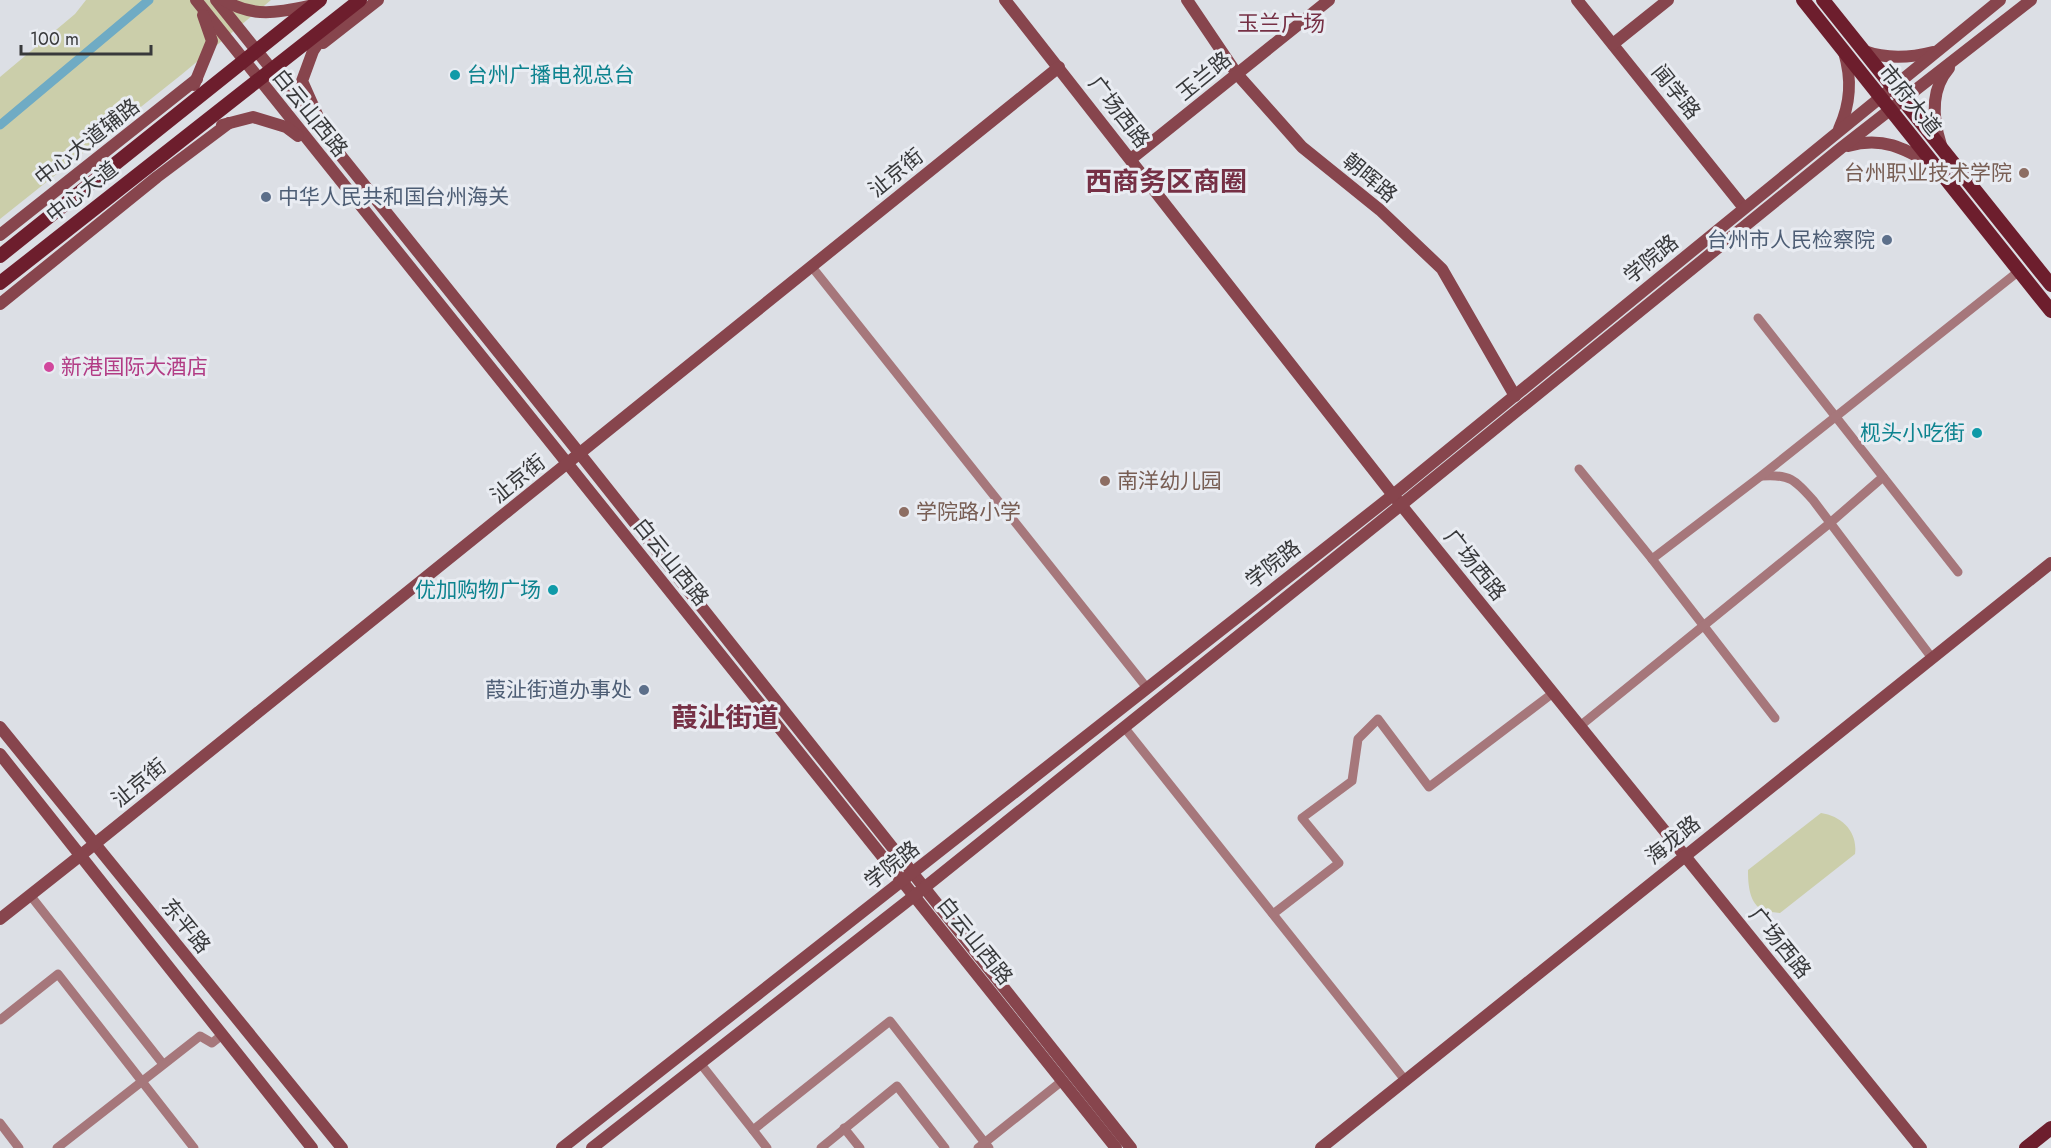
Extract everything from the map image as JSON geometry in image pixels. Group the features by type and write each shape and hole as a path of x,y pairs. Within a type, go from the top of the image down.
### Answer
{"main road":[{"name":"白云山西路","path":"216,0 1131,1148"},
{"name":"中心大道","path":"224,0 254,13 279,12 317,2"},
{"path":"279,12 294,0"},
{"name":"中心大道","path":"0,283 360,0"},
{"path":"313,51 378,0"},
{"name":"广场西路","path":"1005,0 1397,500 1921,1148"},
{"name":"朝晖路","path":"1187,0 1237,74 1302,147 1380,210 1442,269 1515,396"},
{"name":"玉兰路","path":"1131,159 1329,0"},
{"name":"闻学路","path":"1577,0 1744,208"},
{"path":"1613,44 1668,0"},
{"name":"市府大道","path":"1803,0 2051,311"},
{"name":"市府大道","path":"1823,0 2051,285"},
{"name":"学院路","path":"562,1148 1147,688 1397,500 1515,396 2000,0"},
{"name":"学院路","path":"592,1148 914,896 1124,727 1397,500 2031,0"},
{"name":"白云山西路","path":"197,1 1116,1148"},
{"name":"中心大道","path":"181,110 197,80 212,41 197,1"},
{"name":"中心大道","path":"0,256 317,2"},
{"name":"白云山西路","path":"333,21 313,51 302,81 334,148"},
{"path":"1838,132 1849,99 1849,71 1843,50"},
{"path":"1864,51 1875,55 1903,57 1937,51"},
{"path":"1942,149 1934,119 1935,101 1945,72 1957,58"},
{"name":"沚京街","path":"0,919 1059,67"},
{"name":"中心大道辅路","path":"0,235 197,80"},
{"name":"中心大道","path":"189,135 253,117 286,127 317,152"},
{"path":"0,304 157,177 229,123"},
{"path":"1841,148 1871,142 1887,143 1936,166"},
{"name":"海龙路","path":"1321,1148 2051,563"},
{"name":"东平路","path":"0,727 342,1148"},
{"name":"东平路","path":"0,754 312,1148"},
{"path":"2026,1148 2051,1128"}],"street":[{"path":"812,267 1147,688"},
{"path":"1652,559 1761,476 2019,271"},
{"path":"1758,318 1958,572"},
{"path":"1579,469 1775,718"},
{"path":"1761,476 1778,475 1795,480 1932,658"},
{"path":"1580,726 1830,523 1883,477"},
{"path":"1273,914 1339,863 1302,818 1352,781 1358,739 1378,719 1429,787 1553,693"},
{"path":"1124,727 1405,1080"},
{"path":"30,895 163,1064"},
{"path":"0,1020 58,974 194,1148"},
{"path":"753,1130 890,1022 984,1146 1062,1081"},
{"path":"57,1148 200,1036 212,1043 222,1035"},
{"path":"700,1063 767,1148"},
{"path":"821,1148 897,1086 945,1148"},
{"path":"0,1123 19,1148"},
{"path":"844,1128 860,1148"}],"green space":[{"path":"86,0 271,0 0,219 0,77 75,14"},
{"path":"1821,813 1842,821 1847,826 1854,839 1855,854 1780,913 1767,912 1759,908 1752,899 1748,870"}],"waterway":[{"path":"0,125 149,0"}],"place":[{"name":"台州广播电视总台","path":"455,75"},
{"name":"台州职业技术学院","path":"2024,173"},
{"name":"中华人民共和国台州海关","path":"266,197"},
{"name":"台州市人民检察院","path":"1887,240"},
{"name":"新港国际大酒店","path":"49,367"},
{"name":"枧头小吃街","path":"1977,433"},
{"name":"南洋幼儿园","path":"1105,481"},
{"name":"学院路小学","path":"904,512"},
{"name":"优加购物广场","path":"553,590"},
{"name":"葭沚街道办事处","path":"644,690"}],"district":[{"name":"玉兰广场","path":"1281,23"},
{"name":"西商务区商圈","path":"1166,182"},
{"name":"葭沚街道","path":"725,718"}]}
